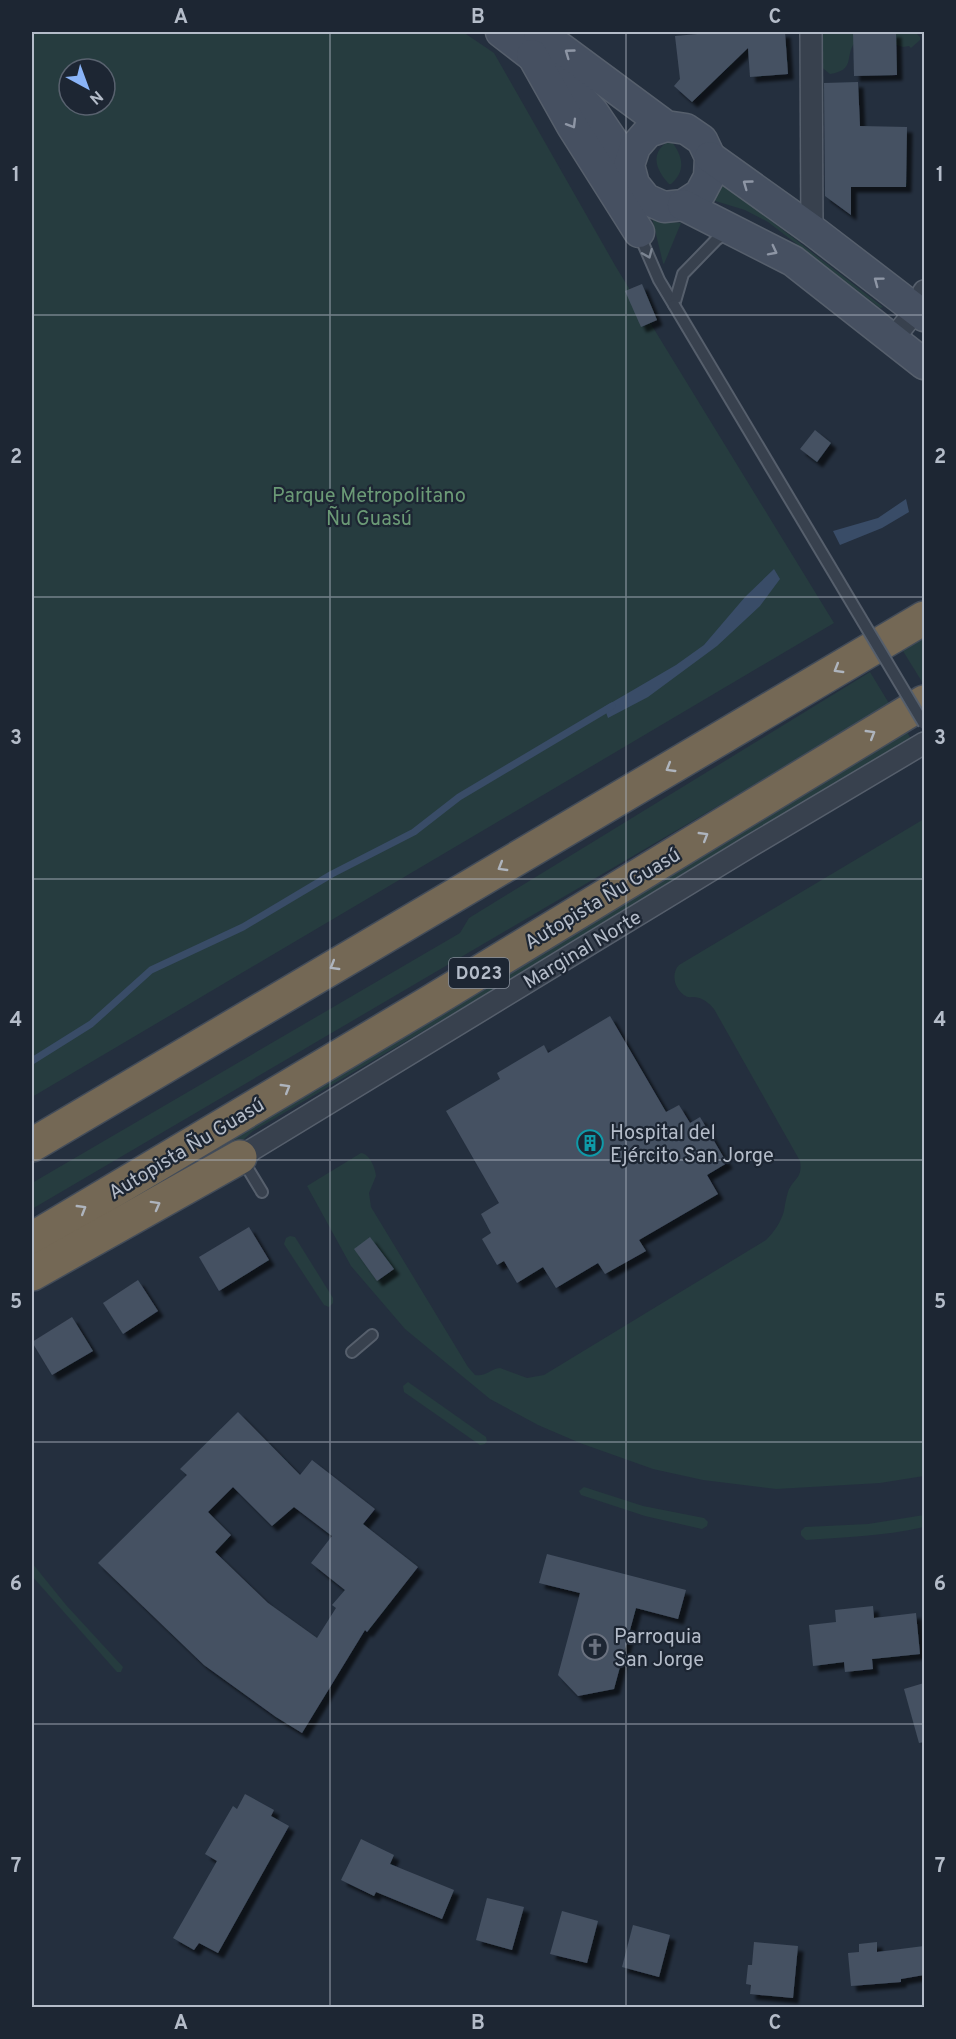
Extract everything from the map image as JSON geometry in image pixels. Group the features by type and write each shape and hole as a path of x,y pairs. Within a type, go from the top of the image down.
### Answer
{"highway":[{"path":"32,1145 924,618"},
{"name":"Autopista Ñu Guasú","path":"32,1239 442,995 924,702"},
{"path":"32,1274 240,1157"}],"main road":[{"path":"501,32 536,44 666,126 686,129 702,140 710,158 709,177 700,194 683,205 664,207 642,216"},
{"path":"536,44 587,105 629,165 642,216"},
{"path":"536,44 572,126 642,216"},
{"path":"629,165 635,147 648,132 666,126"},
{"path":"710,158 922,306"},
{"path":"683,205 793,261 924,364"}],"street":[{"path":"811,32 812,230"},
{"path":"893,339 922,306"},
{"name":"Marginal Norte","path":"240,1157 728,859 924,743"}],"lane":[{"path":"642,216 659,280 924,724"},
{"path":"674,305 683,274 716,240 731,229"},
{"path":"240,1157 262,1192"},
{"path":"352,1352 372,1335"}],"green space":[{"name":"Parque Metropolitano Ñu Guasú","path":"32,32 463,32 494,53 616,267 834,623 32,1097"},
{"path":"820,32 879,32 889,35 897,32 915,32 920,40 911,48 855,42 846,66 830,74 819,65"},
{"path":"667,142 672,142 676,148 681,164 679,174 671,184 661,174 657,163 658,152"},
{"path":"722,179 735,193 883,307 880,308 768,222 745,210 712,200"},
{"path":"652,218 681,223 664,264 663,263"},
{"path":"924,638 924,685 903,651"},
{"path":"870,672 890,705 32,1209 32,1183 460,933 469,918"},
{"path":"906,730 913,743 253,1131 232,1150 32,1264 32,1251"},
{"path":"924,819 924,1476 880,1483 776,1489 703,1480 653,1469 580,1443 538,1425 490,1399 405,1329 351,1266 307,1186 361,1153 373,1165 376,1176 369,1193 371,1207 475,1375 482,1375 500,1368 527,1378 544,1375 766,1240 781,1219 790,1187 799,1175 800,1161 714,1009 703,999 684,995 676,985 675,972 679,965"},
{"path":"295,1237 333,1298 333,1303 329,1307 324,1305 284,1244 286,1238"},
{"path":"408,1382 486,1437 485,1444 480,1445 404,1392 403,1386"},
{"path":"584,1487 643,1506 704,1518 708,1522 707,1526 702,1529 645,1516 581,1495 579,1491"},
{"path":"924,1515 924,1527 895,1532 806,1540 801,1535 805,1527 868,1524"},
{"path":"32,1563 66,1605 123,1667 121,1672 117,1672 32,1576"}],"water":[{"path":"906,499 909,512 882,528 840,545 833,531 878,518"},
{"path":"774,569 780,579 760,606 717,646 648,697 608,718 604,707 676,665 704,645 745,597"}],"building":[{"path":"720,32 785,32 788,74 750,77 748,48 692,102 674,86 680,79 675,36"},
{"path":"853,32 896,32 897,75 854,76"},
{"path":"858,82 860,126 907,127 906,187 851,187 851,215 825,196 824,83"},
{"path":"642,284 657,320 641,327 625,291"},
{"path":"815,430 831,443 817,462 800,449"},
{"name":"Hospital del Ejército San Jorge","path":"610,1016 666,1112 679,1105 690,1123 700,1117 727,1163 707,1175 718,1194 639,1240 646,1251 605,1274 598,1263 556,1288 543,1267 517,1283 504,1261 497,1265 482,1239 491,1233 481,1214 499,1203 446,1111 500,1079 497,1073 544,1045 548,1053"},
{"path":"249,1227 269,1260 219,1291 199,1257"},
{"path":"370,1237 394,1269 377,1281 354,1249"},
{"path":"138,1280 158,1311 123,1334 103,1303"},
{"path":"72,1317 93,1351 52,1375 32,1342"},
{"path":"238,1412 300,1475 312,1460 375,1509 363,1524 418,1567 367,1632 365,1630 302,1733 204,1665 98,1563 187,1475 180,1469","holes":["233,1487 272,1526 294,1507 332,1536 311,1563 345,1590 332,1605 336,1608 317,1638 268,1603 215,1552 231,1535 208,1512"]},
{"name":"Parroquia San Jorge","path":"547,1554 686,1590 678,1619 636,1608 614,1689 578,1696 558,1675 580,1593 539,1583"},
{"path":"873,1606 874,1618 916,1613 920,1654 872,1659 873,1669 845,1672 844,1662 813,1666 809,1625 836,1622 835,1610"},
{"path":"924,1683 924,1742 919,1743 904,1689"},
{"path":"245,1794 274,1810 271,1816 289,1826 218,1953 199,1943 194,1950 173,1938 217,1861 205,1854 233,1806 237,1809"},
{"path":"361,1839 394,1855 390,1864 454,1890 442,1919 376,1892 374,1896 341,1880"},
{"path":"487,1898 524,1907 512,1950 476,1940"},
{"path":"562,1911 598,1921 587,1963 550,1954"},
{"path":"633,1925 670,1935 659,1977 622,1967"},
{"path":"754,1942 798,1946 793,1998 750,1994 751,1985 746,1984 748,1965 752,1965"},
{"path":"877,1942 877,1952 924,1946 924,1975 901,1979 901,1982 851,1986 848,1953 859,1952 859,1944"}],"waterway":[{"path":"32,1061 91,1024 151,970 243,927 332,874 414,832 459,797 612,706"}],"place":[{"name":"Hospital del Ejército San Jorge","path":"590,1143"},
{"name":"Parroquia San Jorge","path":"595,1647"}]}
